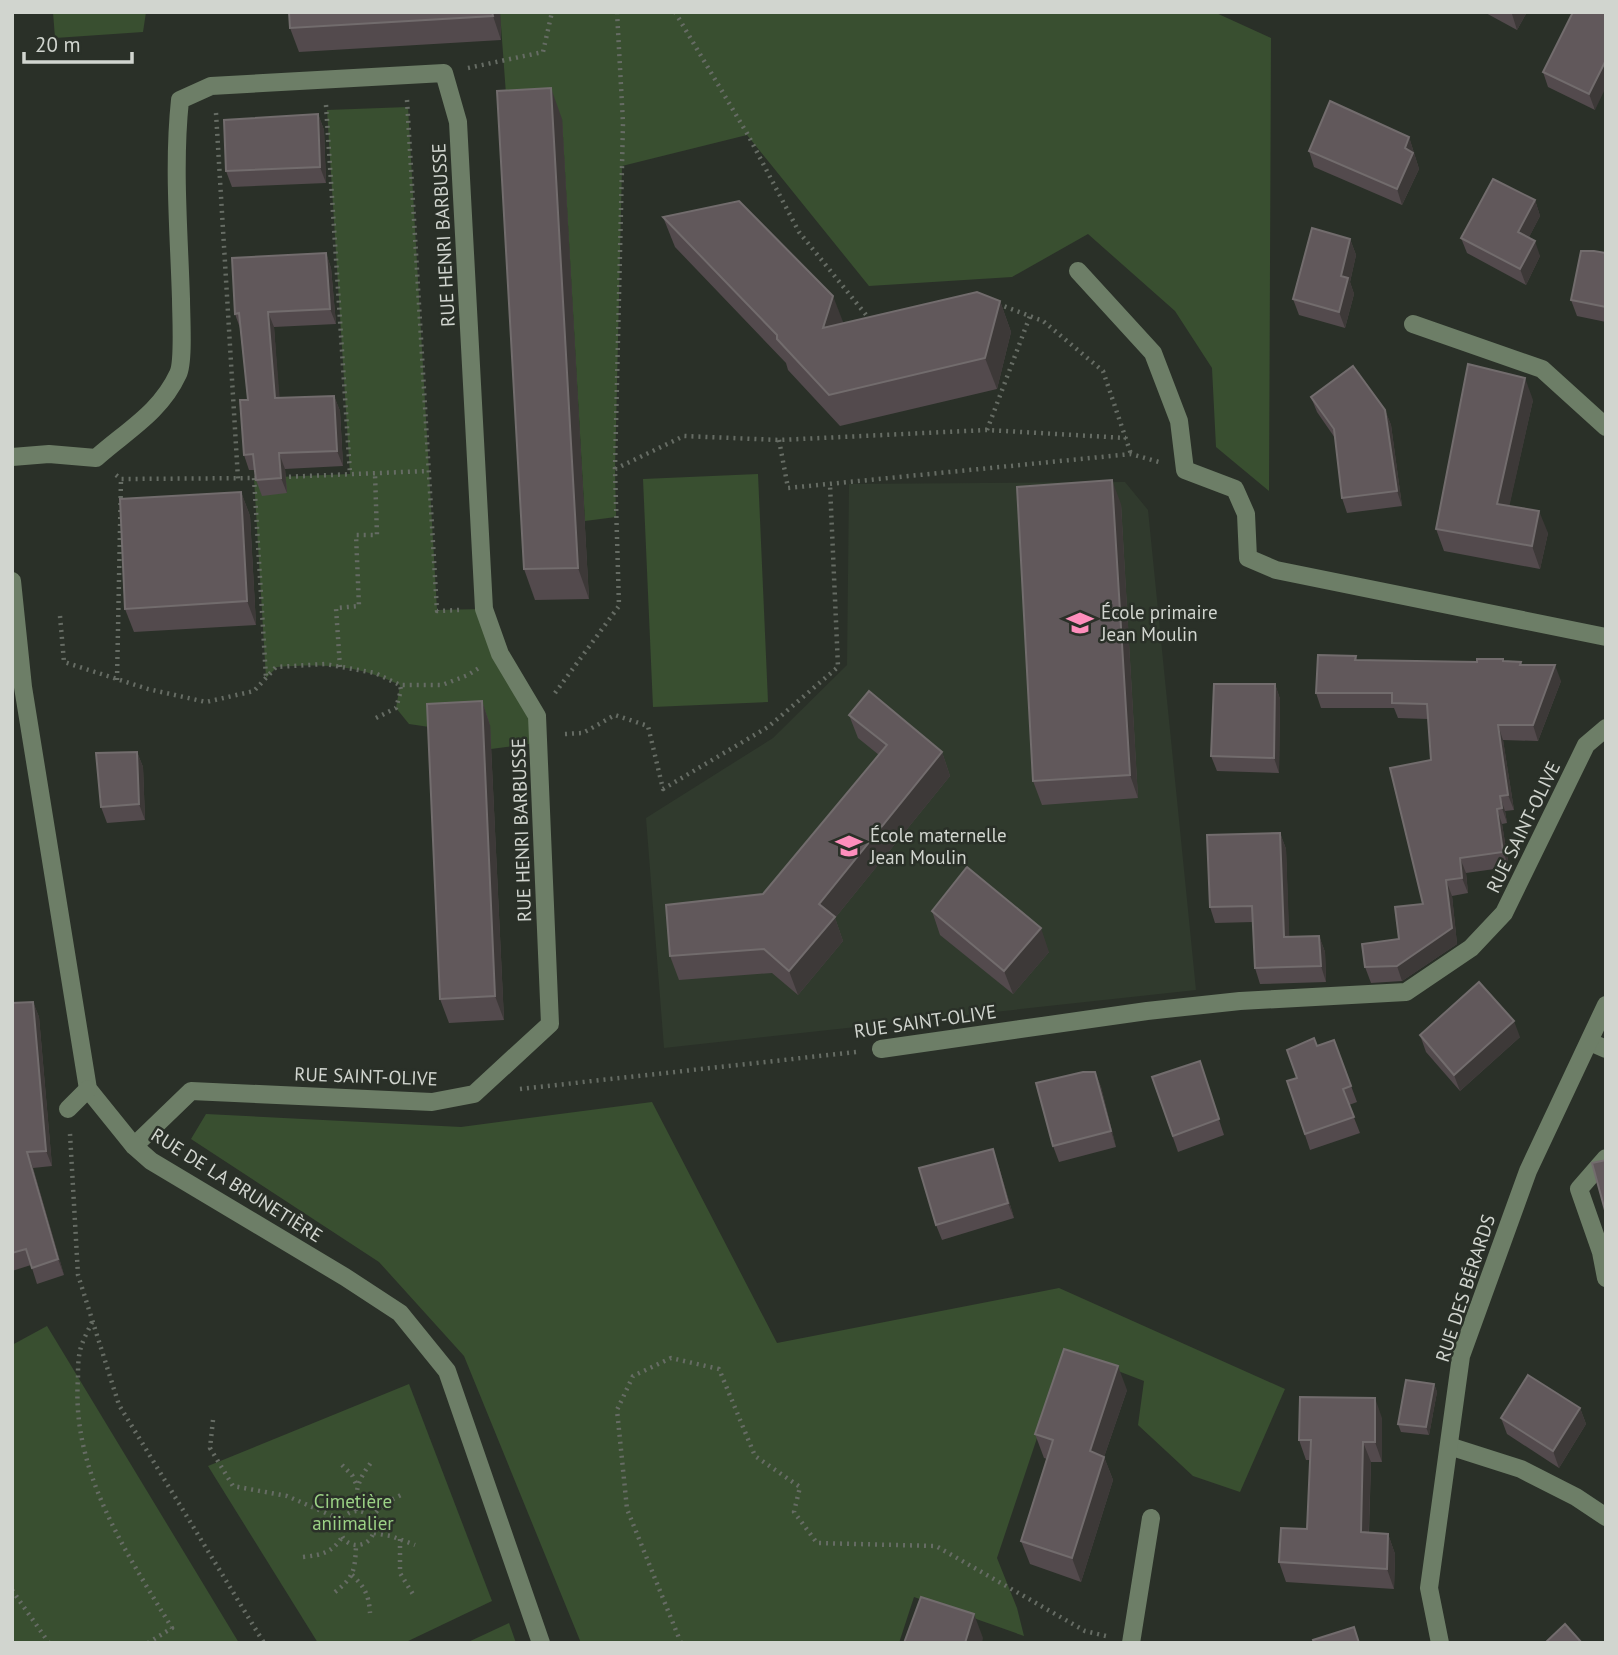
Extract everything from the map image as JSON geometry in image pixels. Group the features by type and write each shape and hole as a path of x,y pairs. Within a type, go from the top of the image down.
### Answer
{"street":[{"path":"12,457 49,454 96,458 115,440 149,416 179,372 181,307 176,143 180,100 211,86 444,73"},
{"name":"RUE HENRI BARBUSSE","path":"444,73 458,122 484,609 500,654 537,716 550,1024 474,1094"},
{"path":"1078,271 1153,353 1179,421 1185,470 1235,489 1246,514 1248,558 1276,570 1606,637"},
{"path":"1413,324 1542,369 1606,427"},
{"name":"RUE DE LA BRUNETIÈRE","path":"12,581 23,687 88,1089 134,1146 151,1161 400,1313 447,1371 541,1643"},
{"name":"RUE SAINT-OLIVE","path":"881,1049 1147,1011 1240,1001 1406,992 1471,948 1504,914 1586,745 1606,728"},
{"name":"RUE DES BÉRARDS","path":"1440,1643 1429,1588 1461,1356 1528,1171 1598,1046 1606,1005"},
{"path":"68,1109 88,1089"},
{"name":"RUE SAINT-OLIVE","path":"134,1146 191,1090 432,1102 474,1094"},
{"path":"1606,1158 1579,1189 1601,1252 1606,1278"},
{"path":"1449,1446 1521,1469 1576,1497 1606,1517"},
{"path":"1131,1642 1151,1518"}],"path":[{"path":"444,73 543,52 552,12"},
{"path":"537,716 619,606 615,469 623,123 617,12"},
{"path":"675,12 748,135 799,232 874,325"},
{"path":"406,75 437,611 484,609"},
{"path":"324,78 350,474"},
{"path":"211,86 215,100 238,479"},
{"path":"994,302 1043,321 1103,370 1131,454"},
{"path":"987,430 1030,316"},
{"path":"615,469 684,436 779,440 987,430 1126,438"},
{"path":"779,440 788,488 1131,454 1185,470"},
{"path":"281,477 428,471"},
{"path":"340,667 336,608 359,606 356,536 377,535 375,474"},
{"path":"254,478 266,678"},
{"path":"117,680 121,479 268,478"},
{"path":"539,737 583,733 615,715 648,726 663,789 768,727 838,667 830,485"},
{"path":"60,616 64,662 148,690 206,702 254,691 276,667 325,664 375,674 400,685 442,685 468,676 500,654"},
{"path":"376,718 396,708 400,685"},
{"name":"RUE SAINT-OLIVE","path":"474,1094 881,1049"},
{"path":"68,1109 78,1275 119,1405 264,1643"},
{"path":"92,1321 80,1352 76,1396 78,1425 94,1486 123,1547 172,1628 148,1643"},
{"path":"681,1643 627,1509 617,1410 633,1376 671,1358 719,1369 755,1456 800,1487 794,1512 817,1543 936,1546 1085,1631 1131,1642"},
{"path":"214,1420 210,1448 233,1486 287,1496 342,1520"},
{"path":"356,1511 355,1496 361,1475 373,1460"},
{"path":"342,1465 358,1486"},
{"path":"371,1517 385,1503 401,1495"},
{"path":"356,1511 371,1517 375,1528 368,1543 356,1546 351,1545 340,1532 345,1515 356,1511"},
{"path":"374,1533 415,1545"},
{"path":"303,1557 321,1555 335,1548 342,1537"},
{"path":"400,1539 400,1573 414,1596"},
{"path":"335,1592 350,1580 356,1566 356,1546"},
{"path":"352,1575 364,1587 370,1600 370,1613"},
{"path":"12,1590 48,1643"}],"shaded area":[{"path":"1125,482 1148,510 1196,990 664,1048 646,818 773,738 847,665 849,484"}],"green space":[{"path":"53,12 146,12 143,32 55,38"},
{"path":"500,12 1214,12 1271,38 1269,491 1216,447 1212,368 1175,311 1088,234 1012,277 869,286 747,135 622,166 616,517 585,521 562,119 508,122"},
{"path":"408,107 437,610 484,609 537,716 529,744 491,749 490,725 436,728 409,724 396,708 400,685 354,669 325,666 277,667 266,678 254,478 350,474 327,110"},
{"path":"758,474 768,702 653,707 643,479"},
{"path":"652,1102 777,1343 1059,1288 1285,1389 1240,1492 1193,1476 1138,1425 1144,1381 1066,1351 997,1558 1017,1608 1024,1636 914,1597 899,1643 581,1643 464,1356 379,1262 191,1139 206,1114 461,1127"},
{"path":"47,1326 239,1643 12,1643 12,1345"},
{"name":"Cimetière aniimalier","path":"409,1384 492,1601 404,1643 318,1643 208,1466"},
{"path":"509,1623 516,1643 466,1643"}],"building":[{"path":"289,12 492,12 493,16 290,28"},
{"path":"1573,12 1606,14 1606,60 1589,94 1543,72"},
{"path":"551,88 578,568 524,569 497,91"},
{"path":"1330,101 1409,137 1405,148 1413,153 1397,189 1309,151"},
{"path":"318,114 320,167 226,171 224,120"},
{"path":"1493,179 1535,200 1518,232 1535,241 1520,269 1461,238"},
{"path":"739,201 833,296 823,328 977,292 1000,301 985,358 829,395 777,339 777,335 663,217"},
{"path":"1312,228 1350,239 1341,276 1348,278 1339,312 1293,299"},
{"path":"1581,251 1606,253 1606,307 1571,300"},
{"path":"326,253 330,309 268,312 275,398 334,396 337,451 279,453 281,478 256,480 253,454 244,455 240,400 248,400 239,313 235,314 232,258"},
{"path":"1468,364 1525,378 1497,504 1539,511 1532,546 1436,529"},
{"path":"1353,366 1385,410 1397,491 1342,498 1334,429 1311,397"},
{"path":"1112,480 1130,775 1033,781 1017,487"},
{"path":"241,492 247,601 125,609 120,499"},
{"path":"1318,655 1356,656 1355,660 1477,662 1477,659 1503,659 1521,662 1520,665 1555,665 1533,725 1498,725 1508,795 1500,796 1502,808 1497,809 1503,852 1460,858 1462,878 1446,880 1452,928 1397,966 1365,967 1362,944 1399,939 1395,907 1423,904 1390,768 1431,760 1427,704 1392,703 1392,693 1316,693"},
{"path":"1214,684 1275,684 1274,758 1211,756"},
{"path":"869,691 942,752 819,904 835,917 789,971 764,949 670,956 666,905 763,894 887,745 849,715"},
{"path":"482,701 495,996 440,999 427,704"},
{"path":"137,752 139,804 101,807 96,753"},
{"path":"1280,833 1284,937 1319,936 1321,966 1255,968 1252,906 1210,907 1207,835"},
{"path":"967,867 1041,928 1004,971 932,911"},
{"path":"1479,982 1514,1021 1454,1075 1420,1035"},
{"path":"33,1002 46,1151 27,1152 58,1259 32,1268 26,1249 12,1253 12,1003"},
{"path":"1314,1038 1317,1046 1334,1040 1351,1086 1343,1089 1354,1117 1305,1134 1287,1081 1297,1078 1287,1050"},
{"path":"1200,1061 1219,1119 1173,1136 1152,1077"},
{"path":"1083,1072 1095,1072 1111,1131 1053,1146 1036,1083"},
{"path":"993,1149 1008,1203 936,1225 919,1168"},
{"path":"1606,1160 1606,1214 1592,1163"},
{"path":"1064,1349 1118,1366 1090,1451 1104,1457 1072,1558 1021,1541 1053,1440 1035,1434"},
{"path":"1528,1375 1580,1408 1553,1451 1501,1418"},
{"path":"1406,1380 1434,1384 1426,1427 1398,1424"},
{"path":"1300,1397 1375,1398 1375,1442 1363,1442 1361,1532 1388,1534 1387,1569 1279,1562 1281,1528 1307,1529 1311,1440 1299,1440"},
{"path":"921,1597 974,1614 965,1643 904,1643"},
{"path":"1565,1624 1582,1643 1545,1643"},
{"path":"1354,1627 1359,1643 1314,1643 1313,1640"}],"place":[{"name":"École primaire Jean Moulin","path":"1080,623"},
{"name":"École maternelle Jean Moulin","path":"849,846"}]}
